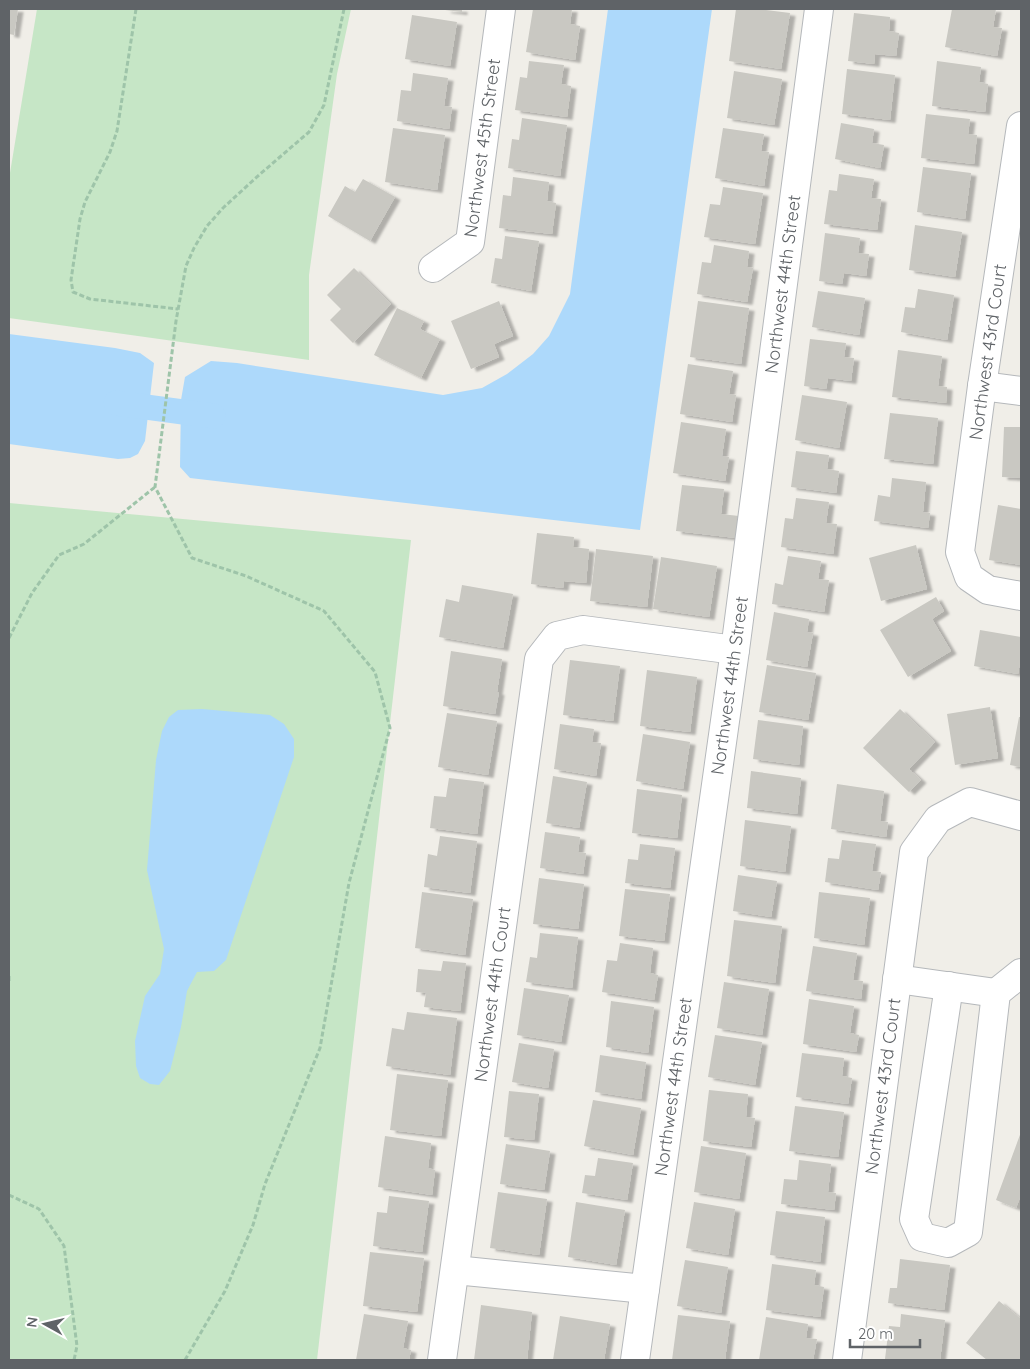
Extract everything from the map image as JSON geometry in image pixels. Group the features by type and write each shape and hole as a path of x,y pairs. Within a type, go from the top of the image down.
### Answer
{"street":[{"name":"Northwest 45th Street","path":"433,268 470,242 501,9"},
{"name":"Northwest 44th Street","path":"635,1360 736,650 820,9"},
{"name":"Northwest 43rd Court","path":"1021,126 982,386 960,552 969,577 988,590 1021,596"},
{"path":"982,386 1021,391"},
{"name":"Northwest 44th Court","path":"442,1360 539,659 558,636 583,630 736,650"},
{"name":"Northwest 43rd Court","path":"847,1360 914,852 938,818 970,802 1021,816"},
{"path":"949,986 914,1219 922,1237 948,1243 968,1232 996,993 1021,973"},
{"path":"897,979 996,993"},
{"path":"455,1270 645,1289"}],"path":[{"path":"136,9 117,131 110,152 85,202 80,219 71,280 74,292 90,299 178,310"},
{"path":"186,1360 228,1283 253,1224 265,1184 320,1048 348,883 390,728 375,672 324,611 246,576 192,558 155,488 178,310 186,266 207,226 223,208 309,132 324,105 344,9"},
{"path":"9,638 32,593 59,555 84,544 155,488"},
{"path":"9,976 9,983"},
{"path":"9,1195 38,1209 64,1246 77,1346 74,1360"}],"green space":[{"path":"37,9 351,9 337,74 309,275 309,360 9,318 9,179"},
{"path":"9,503 411,540 317,1360 9,1360"}],"water":[{"path":"608,9 712,9 640,530 190,478 180,467 181,400 185,377 211,361 237,363 443,395 482,388 507,374 533,354 549,336 570,294"},
{"path":"9,334 140,353 154,363 145,441 138,454 130,458 118,459 9,444"},
{"path":"202,709 270,715 284,724 294,739 294,757 226,960 214,971 197,972 187,991 181,1027 170,1071 159,1085 150,1084 140,1078 136,1066 135,1041 145,996 160,974 164,949 147,870 156,760 162,731 169,717 178,710"}],"building":[{"path":"9,9 18,9 14,35 9,34"},
{"path":"462,9 462,12 445,10"},
{"path":"533,9 572,9 570,24 580,26 575,60 526,52"},
{"path":"736,9 758,9 790,13 781,69 729,61"},
{"path":"952,9 996,9 993,27 1002,28 997,56 945,47"},
{"path":"854,13 890,17 889,31 899,33 896,56 875,54 874,64 848,61"},
{"path":"412,15 457,22 450,66 405,59"},
{"path":"529,61 564,65 561,84 571,86 567,117 515,110 520,77 527,78"},
{"path":"937,61 981,67 979,82 988,84 985,112 932,106"},
{"path":"847,69 895,75 890,120 842,114"},
{"path":"734,71 782,79 774,125 727,118"},
{"path":"413,73 448,78 444,106 452,107 449,129 397,121 401,90 411,91"},
{"path":"926,114 970,119 968,134 977,135 974,164 921,158"},
{"path":"522,118 567,125 560,176 508,168 512,139 519,140"},
{"path":"841,123 874,129 872,143 884,145 880,168 835,159"},
{"path":"393,128 445,135 437,190 385,182"},
{"path":"723,128 764,134 761,151 769,152 764,186 715,178"},
{"path":"923,167 971,173 965,219 917,212"},
{"path":"839,174 874,179 871,198 881,199 877,230 824,224 829,190 837,191"},
{"path":"513,177 549,182 547,201 556,203 552,234 499,228 503,195 511,196"},
{"path":"363,179 395,197 370,241 328,216 345,186 355,192"},
{"path":"723,187 763,193 755,244 704,237 710,204 720,205"},
{"path":"915,225 962,232 955,277 909,270"},
{"path":"825,233 860,238 858,253 869,254 866,276 844,273 842,284 819,281"},
{"path":"505,236 539,241 531,291 491,283 495,258 502,259"},
{"path":"714,245 749,251 747,267 753,268 747,302 697,294 702,262 711,263"},
{"path":"354,268 391,304 353,343 330,320 341,309 327,295"},
{"path":"918,289 954,295 947,340 901,332 905,307 915,308"},
{"path":"818,291 865,298 859,335 812,327"},
{"path":"499,301 513,336 494,344 499,357 471,369 451,321"},
{"path":"698,301 749,308 741,364 690,357"},
{"path":"397,308 424,321 420,329 440,339 421,378 374,355"},
{"path":"810,339 846,343 844,357 854,358 851,381 828,378 826,389 804,386"},
{"path":"898,350 942,356 938,386 947,387 946,403 892,397"},
{"path":"688,364 733,371 729,394 736,395 732,422 680,414"},
{"path":"802,395 847,402 839,448 795,440"},
{"path":"890,413 938,418 933,464 884,459"},
{"path":"681,422 726,429 722,456 729,457 725,481 673,473"},
{"path":"1004,427 1021,427 1021,478 1002,477"},
{"path":"796,451 829,455 827,469 839,471 836,493 791,487"},
{"path":"892,478 926,482 923,512 930,513 928,528 874,521 878,495 890,497"},
{"path":"682,485 724,489 721,514 739,516 736,538 676,531"},
{"path":"796,498 829,502 826,523 837,524 833,554 781,547 785,518 793,519"},
{"path":"998,505 1021,509 1021,565 989,560"},
{"path":"537,533 574,537 573,547 589,549 586,583 564,581 563,588 531,584"},
{"path":"916,545 927,589 881,601 869,558"},
{"path":"596,549 653,556 647,607 590,601"},
{"path":"788,556 821,561 818,579 829,580 824,612 772,604 775,583 783,585"},
{"path":"661,557 717,566 709,617 653,609"},
{"path":"462,585 513,594 503,648 439,637 446,599 459,602"},
{"path":"936,597 944,611 932,619 951,651 908,677 880,630"},
{"path":"774,612 809,619 807,632 813,633 807,667 766,660"},
{"path":"980,630 1021,637 1021,657 1018,674 974,666"},
{"path":"451,651 502,659 495,714 443,706"},
{"path":"570,660 620,666 613,721 563,715"},
{"path":"767,665 816,673 808,720 759,712"},
{"path":"647,670 697,677 690,732 640,726"},
{"path":"990,707 998,758 955,765 947,714"},
{"path":"900,709 935,742 909,769 921,780 909,792 863,748"},
{"path":"447,713 497,721 488,775 438,767"},
{"path":"1019,717 1021,717 1021,767 1010,765"},
{"path":"758,720 803,726 799,765 753,759"},
{"path":"560,724 594,729 592,742 601,743 596,776 554,769"},
{"path":"643,734 690,742 683,789 636,781"},
{"path":"751,771 801,778 797,814 747,808"},
{"path":"553,776 587,782 579,828 546,823"},
{"path":"449,778 484,782 477,834 430,828 434,796 446,797"},
{"path":"837,784 884,791 880,821 888,822 886,837 831,829"},
{"path":"637,789 682,795 677,838 632,833"},
{"path":"745,820 791,826 785,872 740,866"},
{"path":"545,832 580,837 578,852 586,853 583,874 540,868"},
{"path":"440,836 477,841 470,893 424,887 428,854 437,856"},
{"path":"842,840 876,844 872,871 881,872 878,890 825,882 828,858 839,859"},
{"path":"640,844 675,848 670,888 625,883 628,859 638,860"},
{"path":"738,875 777,881 771,917 733,911"},
{"path":"539,878 584,884 578,929 533,924"},
{"path":"625,889 670,894 664,941 619,936"},
{"path":"422,892 473,899 465,955 415,948"},
{"path":"819,892 870,898 864,945 814,938"},
{"path":"734,920 782,926 775,983 727,976"},
{"path":"540,933 578,937 572,988 526,982 530,957 537,958"},
{"path":"620,943 653,948 650,973 658,975 654,1000 602,992 607,960 617,961"},
{"path":"813,946 857,953 853,980 863,981 861,999 806,991"},
{"path":"443,961 466,963 460,1011 424,1007 426,993 416,992 418,969 441,971"},
{"path":"724,982 769,989 762,1035 717,1028"},
{"path":"524,988 569,995 561,1042 517,1035"},
{"path":"809,999 854,1006 850,1033 859,1035 856,1052 803,1044"},
{"path":"611,1001 654,1007 648,1053 606,1047"},
{"path":"407,1012 457,1018 450,1075 386,1066 392,1028 404,1030"},
{"path":"715,1035 762,1042 755,1085 708,1077"},
{"path":"519,1043 554,1049 548,1088 512,1082"},
{"path":"802,1053 844,1058 842,1076 852,1078 848,1104 796,1097"},
{"path":"600,1055 646,1062 641,1099 595,1092"},
{"path":"397,1074 448,1080 441,1136 390,1130"},
{"path":"709,1090 748,1094 746,1117 755,1118 751,1147 703,1141"},
{"path":"509,1091 539,1094 534,1140 504,1137"},
{"path":"593,1100 641,1108 633,1155 584,1146"},
{"path":"795,1106 844,1112 838,1157 789,1151"},
{"path":"1021,1132 1021,1195 1016,1208 996,1200"},
{"path":"385,1136 431,1143 428,1168 435,1170 432,1195 378,1187"},
{"path":"506,1144 550,1151 544,1190 500,1184"},
{"path":"701,1146 746,1153 739,1199 694,1192"},
{"path":"598,1158 633,1163 627,1200 582,1193 585,1175 595,1176"},
{"path":"799,1160 831,1164 828,1192 836,1193 834,1210 781,1204 784,1179 797,1180"},
{"path":"498,1192 547,1199 539,1255 490,1248"},
{"path":"389,1196 429,1201 422,1252 373,1246 377,1212 387,1213"},
{"path":"576,1202 625,1210 616,1265 568,1257"},
{"path":"694,1202 735,1209 728,1255 686,1248"},
{"path":"776,1211 825,1217 820,1262 770,1255"},
{"path":"370,1252 424,1258 417,1312 363,1306"},
{"path":"900,1259 950,1265 944,1310 888,1303 890,1288 897,1288"},
{"path":"685,1260 728,1267 721,1313 677,1306"},
{"path":"772,1264 816,1270 814,1285 824,1287 820,1317 766,1310"},
{"path":"999,1301 1021,1319 1021,1360 987,1360 966,1343"},
{"path":"481,1305 532,1312 527,1360 474,1360"},
{"path":"364,1314 408,1321 403,1348 411,1350 409,1360 356,1360"},
{"path":"901,1314 945,1320 940,1360 885,1359 889,1326 900,1327"},
{"path":"678,1315 730,1321 725,1360 672,1360"},
{"path":"560,1316 610,1324 604,1360 553,1360"},
{"path":"766,1317 808,1324 806,1338 817,1339 813,1360 759,1360"}],"waterway":[{"path":"116,403 213,416"}]}
